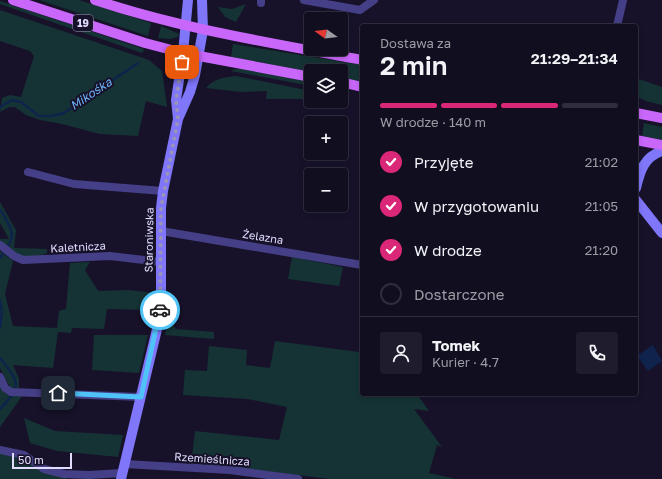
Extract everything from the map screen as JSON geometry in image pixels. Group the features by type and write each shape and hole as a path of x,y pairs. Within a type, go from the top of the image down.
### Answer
{"main road":[{"name":"19","path":"13,0 144,43 183,53 304,76"},
{"name":"19","path":"95,0 202,30 360,60"},
{"path":"348,84 360,87"},
{"path":"638,113 662,118"},
{"path":"638,140 662,145"}],"street":[{"name":"Staroniwska","path":"178,119 176,100 183,53 188,0"},
{"name":"Staroniwska","path":"123,472 160,312 163,191 178,119 190,92 199,56 202,30 202,0"},
{"path":"304,0 360,10 374,0"},
{"path":"618,24 623,0"},
{"path":"638,182 643,165 648,158 662,151"},
{"path":"28,172 74,184 163,191"},
{"path":"639,203 662,233"},
{"name":"Żelazna","path":"161,231 360,265"},
{"name":"Kaletnicza","path":"3,248 14,256 28,260 110,256 161,262"},
{"path":"0,377 5,388 14,392 141,397"},
{"name":"Rzemieślnicza","path":"0,450 20,454 44,469 64,474 89,475 123,472 230,470 298,479"}],"green space":[{"path":"39,0 79,0 151,23 148,36"},
{"path":"0,1 144,49 142,53 0,4"},
{"path":"246,4 236,22 225,17 218,7 232,9"},
{"path":"0,10 149,60 162,71 167,107 146,101 138,136 100,134 40,120 26,115 15,107 9,107 0,112 2,98 10,95 21,97 34,56 30,51 0,41"},
{"path":"161,26 179,34 178,37 170,39 158,38"},
{"path":"233,44 360,65 360,82 348,79 348,64 304,64 304,71 231,57"},
{"path":"235,69 244,69 304,81 304,85 231,71"},
{"path":"236,76 304,90 304,99 266,99 267,91 241,92 206,88 212,82"},
{"path":"638,79 662,87 662,105 646,101 638,97"},
{"path":"644,123 662,127 662,140 642,136"},
{"path":"0,202 16,230 14,248 47,249 47,253 34,257 22,256 10,250 0,242 0,239 9,239 0,223"},
{"path":"0,251 13,261 5,294 13,326 57,328 59,311 66,309 70,263 90,262 85,270 98,291 129,290 154,293 153,310 107,309 104,329 72,328 71,333 58,332 53,368 13,365 19,379 19,388 11,389 0,368"},
{"path":"292,257 343,267 339,286 288,279"},
{"path":"168,319 176,329 214,332 214,339 165,335"},
{"path":"360,333 360,396 418,396 429,411 414,409 442,447 437,445 429,473 456,479 330,479 239,468 191,465 195,431 279,440 287,407 248,399 183,395 185,370 207,371 209,346 247,350 246,365 270,368 275,341 359,352"},
{"path":"94,335 148,335 139,373 92,370"},
{"path":"0,385 6,394 23,395 0,427"},
{"path":"24,418 55,431 123,435 118,457 57,451 30,443"},
{"path":"0,452 18,454 67,477 67,479 0,479"}],"water":[{"path":"653,345 662,361 648,371 638,355"}],"waterway":[{"name":"Mikośka","path":"0,107 12,100 21,102 39,116 52,116 64,113 138,63"},
{"name":"Mikośka","path":"0,210 12,232 11,240 0,258"},
{"name":"Mikośka","path":"0,300 2,312 0,328"},
{"name":"Mikośka","path":"0,358 11,373 16,384 12,394 0,409"}],"way so far":[{"path":"160,310 161,208 163,190 178,119 176,100 182,62"}],"route":[{"path":"58,393 141,397 158,325 160,310"}]}
